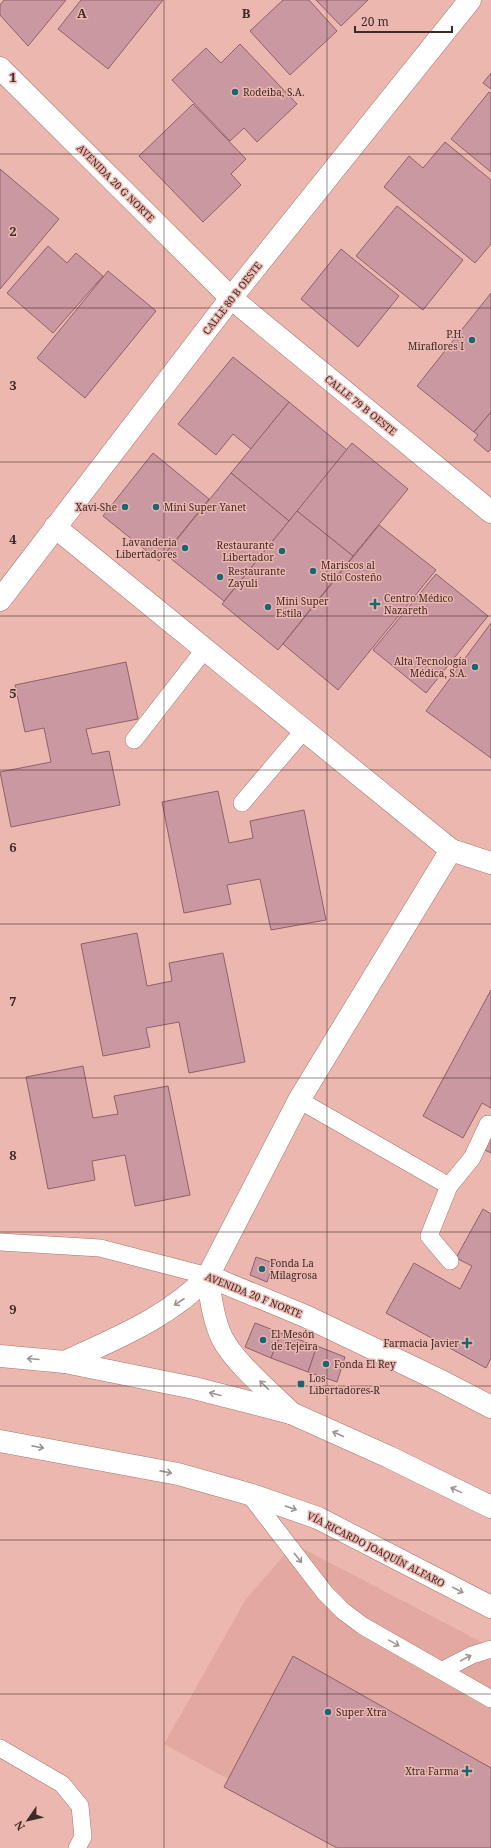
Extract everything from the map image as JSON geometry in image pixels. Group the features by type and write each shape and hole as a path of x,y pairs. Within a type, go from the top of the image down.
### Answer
{"street":[{"name":"CALLE 80 B OESTE","path":"0,600 231,298 470,0"},
{"name":"AVENIDA 20 G NORTE","path":"0,68 231,298"},
{"name":"CALLE 79 B OESTE","path":"231,298 491,512"},
{"path":"56,528 452,850 491,863"},
{"path":"65,1362 111,1340 170,1307 195,1290 208,1276 299,1100 452,850"},
{"path":"208,1276 210,1297 222,1338 238,1360 291,1413"},
{"name":"AVENIDA 20 F NORTE","path":"208,1276 304,1316 441,1381 491,1407"},
{"path":"0,1356 65,1362 194,1388 291,1413 389,1457 491,1507"},
{"name":"VÍA RICARDO JOAQUÍN ALFARO","path":"2,1445 178,1474 249,1494 318,1518 491,1607"}],"lane":[{"path":"134,740 205,649"},
{"path":"242,804 304,730"},
{"path":"299,1100 449,1186"},
{"path":"450,1262 429,1236 449,1186 472,1158 488,1124"},
{"name":"AVENIDA 20 F NORTE","path":"0,1242 100,1248 208,1276"},
{"path":"249,1494 325,1593 343,1611 363,1626 443,1670 491,1699"},
{"path":"443,1670 472,1655 491,1648"},
{"path":"0,1748 62,1784 80,1806 82,1837 77,1848"}],"shaded area":[{"path":"294,1544 491,1647 491,1848 337,1848 224,1787 228,1779 164,1744 246,1599"}],"building":[{"path":"4,0 66,0 28,46 0,15 0,5"},
{"path":"81,0 163,0 108,69 58,29"},
{"path":"283,0 309,0 337,31 290,75 250,31"},
{"path":"316,0 368,0 341,26"},
{"name":"Rodeiba, S.A.","path":"240,44 297,104 257,142 244,128 230,141 172,80 206,48 221,63"},
{"path":"491,73 491,89 483,83"},
{"path":"489,92 491,93 491,172 451,139"},
{"path":"193,104 246,159 231,174 241,185 203,222 139,156"},
{"path":"445,142 491,180 491,244 475,263 384,187 409,156 423,168"},
{"path":"0,169 59,219 0,289"},
{"path":"397,206 463,260 423,310 356,256"},
{"path":"48,246 67,263 76,253 103,276 53,333 7,293"},
{"path":"341,249 399,296 358,347 301,299"},
{"path":"108,271 156,311 85,398 37,358"},
{"name":"P.H. Miraflores I","path":"491,293 491,412 474,432 417,386"},
{"path":"233,357 289,402 251,449 233,434 216,455 178,424"},
{"path":"289,402 347,450 289,521 231,473"},
{"path":"491,412 491,449 488,452 474,440 478,435 474,432"},
{"path":"352,443 408,489 353,556 297,511"},
{"name":"Mini Super Yanet","path":"153,453 209,499 159,561 103,516"},
{"path":"231,473 289,521 224,601 165,554"},
{"path":"297,511 353,556 278,650 222,604"},
{"path":"379,525 436,570 338,690 283,644"},
{"path":"436,574 488,616 426,693 373,650"},
{"name":"Alta Tecnología Médica, S.A.","path":"491,623 491,758 426,711"},
{"path":"126,662 138,719 86,729 92,754 109,751 120,805 11,827 0,772 51,762 44,728 25,732 15,685"},
{"path":"218,791 229,843 253,838 250,821 304,810 326,920 271,930 260,879 227,885 231,904 184,913 162,802"},
{"path":"137,933 147,986 172,981 169,963 223,953 245,1062 189,1073 179,1022 146,1028 150,1047 103,1056 81,944"},
{"path":"491,990 491,1108 482,1103 463,1138 423,1116"},
{"path":"83,1066 93,1118 118,1114 114,1096 168,1086 190,1195 135,1206 125,1155 92,1161 95,1180 48,1189 26,1077"},
{"path":"491,1134 491,1153 483,1149"},
{"path":"483,1209 491,1214 491,1358 486,1368 386,1313 414,1263 460,1289 472,1266 456,1258"},
{"name":"Fonda La Milagrosa","path":"256,1257 274,1263 267,1282 250,1275"},
{"name":"El Mesón de Tejeira","path":"255,1323 281,1333 271,1358 245,1347"},
{"path":"281,1333 317,1346 308,1372 271,1358"},
{"name":"Fonda El Rey","path":"317,1346 345,1357 337,1382 308,1372"},
{"name":"Super Xtra","path":"293,1656 491,1768 491,1848 337,1848 224,1787"}],"place":[{"name":"Rodeiba, S.A.","path":"235,92"},
{"name":"P.H. Miraflores I","path":"472,340"},
{"name":"Xavi-She","path":"125,507"},
{"name":"Mini Super Yanet","path":"156,507"},
{"name":"Lavanderia Libertadores","path":"185,548"},
{"name":"Restaurante Libertador","path":"282,551"},
{"name":"Mariscos al Stilo Costeño","path":"313,571"},
{"name":"Restaurante Zayuli","path":"220,577"},
{"name":"Centro Médico Nazareth","path":"375,604"},
{"name":"Mini Super Estila","path":"268,607"},
{"name":"Alta Tecnología Médica, S.A.","path":"475,667"},
{"name":"Fonda La Milagrosa","path":"262,1269"},
{"name":"El Mesón de Tejeira","path":"263,1340"},
{"name":"Farmacia Javier","path":"467,1343"},
{"name":"Fonda El Rey","path":"326,1364"},
{"name":"Los Libertadores-R","path":"301,1384"},
{"name":"Super Xtra","path":"328,1712"},
{"name":"Xtra Farma","path":"467,1771"}]}
